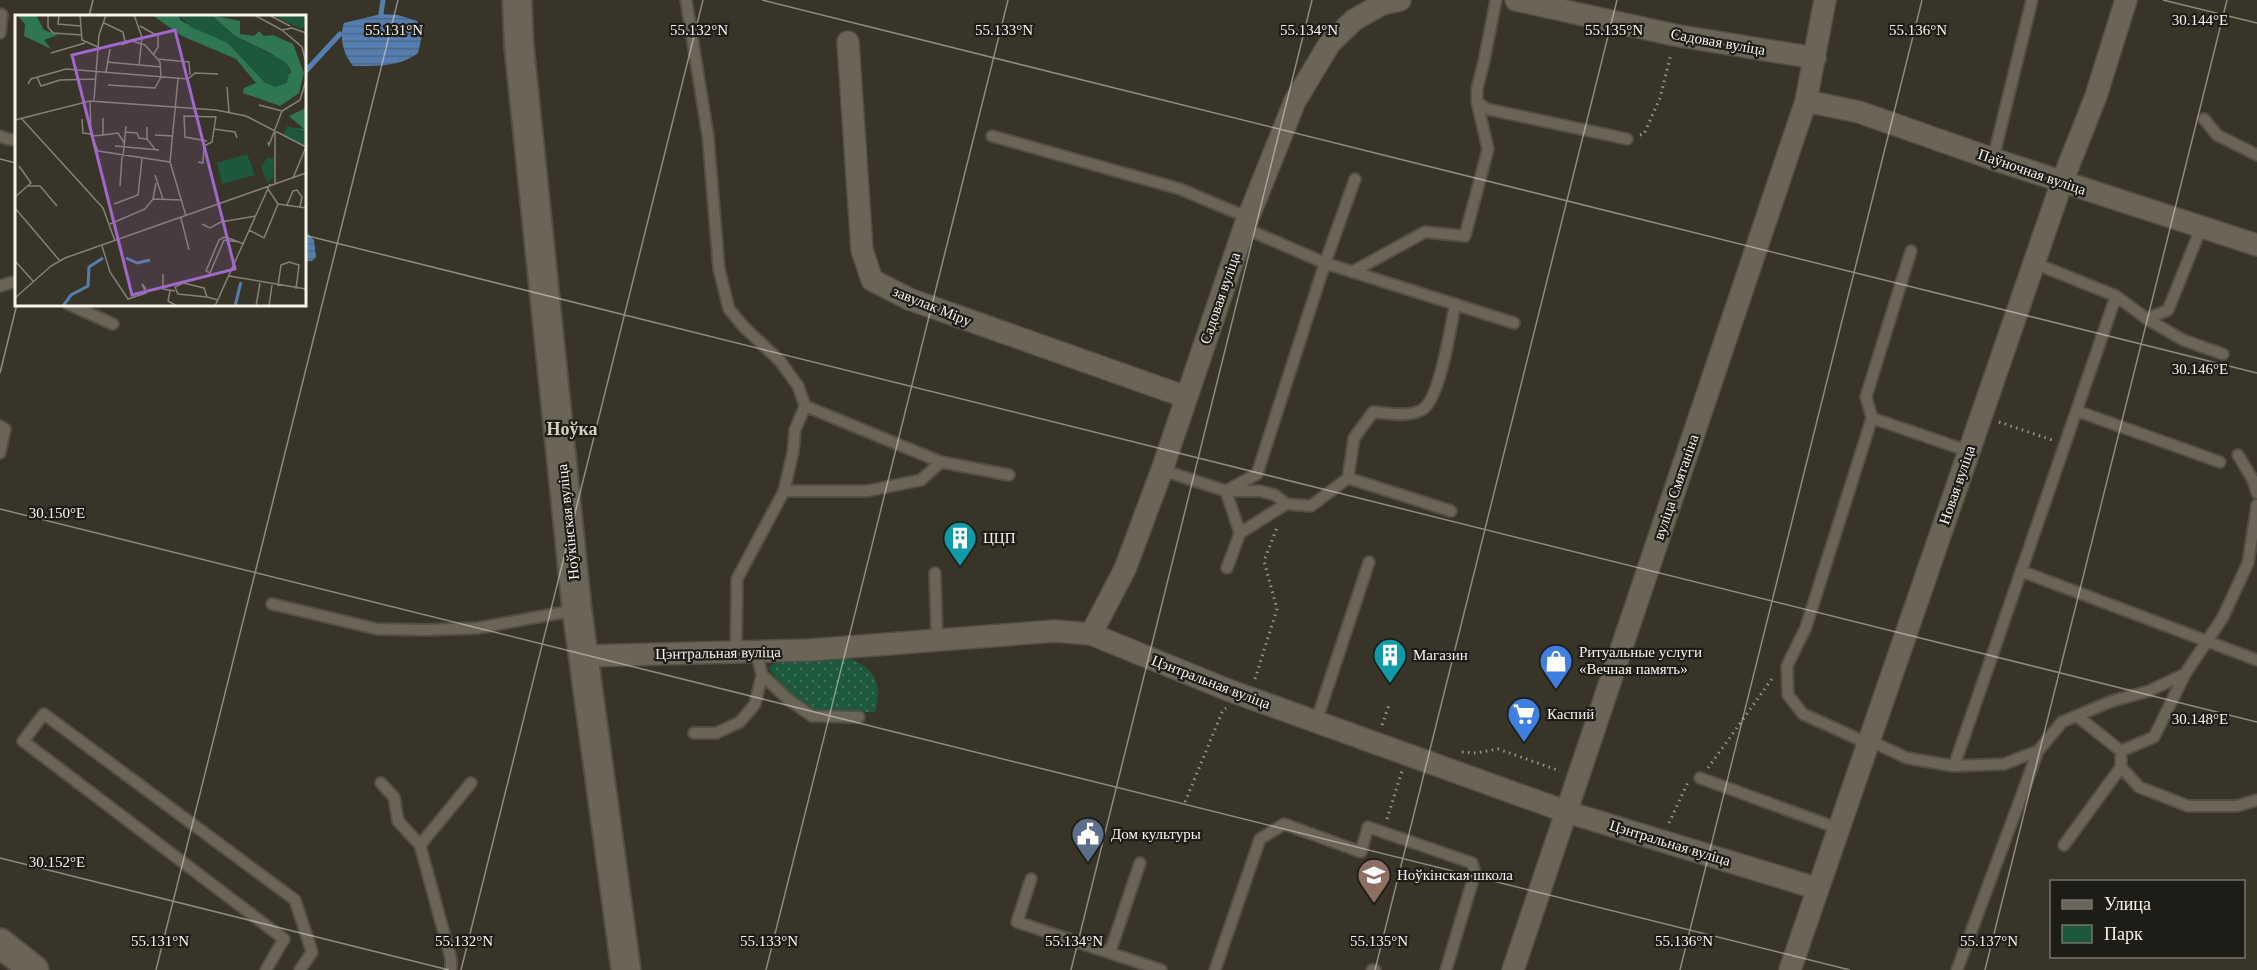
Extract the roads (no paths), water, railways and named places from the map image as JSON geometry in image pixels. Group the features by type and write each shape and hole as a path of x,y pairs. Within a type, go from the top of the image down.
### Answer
{"main road":[{"name":"Ноўкінская вуліца","path":"517,0 519,46 582,656 626,970"},
{"path":"0,943 34,970"}],"street":[{"name":"Садовая вуліца","path":"1091,634 1125,569 1162,470 1247,223 1295,101 1330,43 1354,20 1383,4 1400,0"},
{"name":"Садовая вуліца","path":"1516,0 1674,34 1815,58"},
{"name":"вуліца Смятаніна","path":"1513,970 1806,101 1825,0"},
{"name":"Новая вуліца","path":"1790,970 1816,888 2062,182 2096,96 2126,0"},
{"name":"завулак Міру","path":"848,42 862,250 872,280 909,299 1186,397"},
{"name":"Паўночная вуліца","path":"1806,101 1860,112 1993,159 2257,245"},
{"name":"Цэнтральная вуліца","path":"582,656 810,650 1054,631 1091,634 1249,698 1567,812 1816,888"}],"lane":[{"path":"686,0 708,136 719,269 729,309 744,327 780,361 798,386 805,406 795,430 793,452 784,491 737,579 746,652 762,675 789,700 812,716 859,717"},
{"path":"1352,272 1425,232 1465,236 1488,149 1477,102 1477,89 1496,0"},
{"path":"1993,159 2032,0"},
{"path":"0,14 2,15 0,33"},
{"path":"1477,102 1487,109 1627,139"},
{"path":"2204,119 2217,135 2257,155"},
{"path":"0,136 15,140"},
{"path":"992,136 1180,189 1325,263 1515,323"},
{"path":"1226,491 1257,474 1325,263 1355,179"},
{"path":"2147,319 2169,310 2201,228"},
{"path":"1911,251 1866,397 1872,418 1806,627 1787,666 1788,695 1803,714 1907,758 1954,766 2004,764 2038,751"},
{"path":"2034,263 2116,296 2147,319 2183,340 2223,354"},
{"path":"0,286 15,283"},
{"path":"1954,766 2116,296"},
{"path":"1162,470 1226,491 1260,491 1275,495 1286,504 1311,506 1348,478 1354,438 1373,412 1412,414 1425,408 1438,384 1455,304"},
{"path":"72,306 113,324"},
{"path":"805,406 941,462 1009,475"},
{"path":"2077,411 2220,462"},
{"path":"1872,418 1968,451"},
{"path":"0,426 4,429 0,453"},
{"path":"2238,455 2253,480 2257,493"},
{"path":"784,491 878,489 921,480 941,462"},
{"path":"1348,478 1451,511"},
{"path":"1226,491 1240,533"},
{"path":"1227,568 1240,533 1286,504"},
{"path":"2121,751 2154,737 2184,674 2223,617 2248,563 2257,505"},
{"path":"1316,722 1369,562"},
{"path":"2021,571 2207,639 2257,660"},
{"path":"935,573 937,640"},
{"path":"272,604 377,630 478,628 577,610"},
{"path":"1957,970 2038,751 2062,722 2112,701 2149,691 2184,674"},
{"path":"694,733 716,733 740,722 755,704 762,675"},
{"path":"266,970 284,939 23,741 44,714 295,900 312,952 300,970"},
{"path":"2077,716 2121,751"},
{"path":"2064,845 2121,766 2121,751"},
{"path":"2121,766 2139,787 2188,806 2237,806 2257,800"},
{"path":"1700,778 1837,828"},
{"path":"381,783 394,797 398,820 420,845 451,958 451,970"},
{"path":"420,845 471,783"},
{"path":"1215,970 1260,839 1284,824 1361,852 1368,827 1472,863 1475,873 1446,970"},
{"path":"1110,952 1140,863"},
{"path":"1031,879 1017,922 1161,968 1161,970"}],"water":[{"path":"381,14 398,15 417,21 422,36 418,53 395,63 353,66 343,45 344,23"},
{"path":"306,235 314,240 316,257 312,261 306,261"}],"waterway":[{"path":"381,14 383,0"},
{"path":"306,71 340,34"}],"place":[{"name":"ЦЦП","path":"960,567"},
{"name":"Магазин","path":"1390,684"},
{"name":"Ритуальные услуги «Вечная память»","path":"1556,690"},
{"name":"Каспий","path":"1524,743"},
{"name":"Дом культуры","path":"1088,863"},
{"name":"Ноўкінская школа","path":"1374,904"}],"district":[{"name":"Ноўка","path":"572,429"}]}
